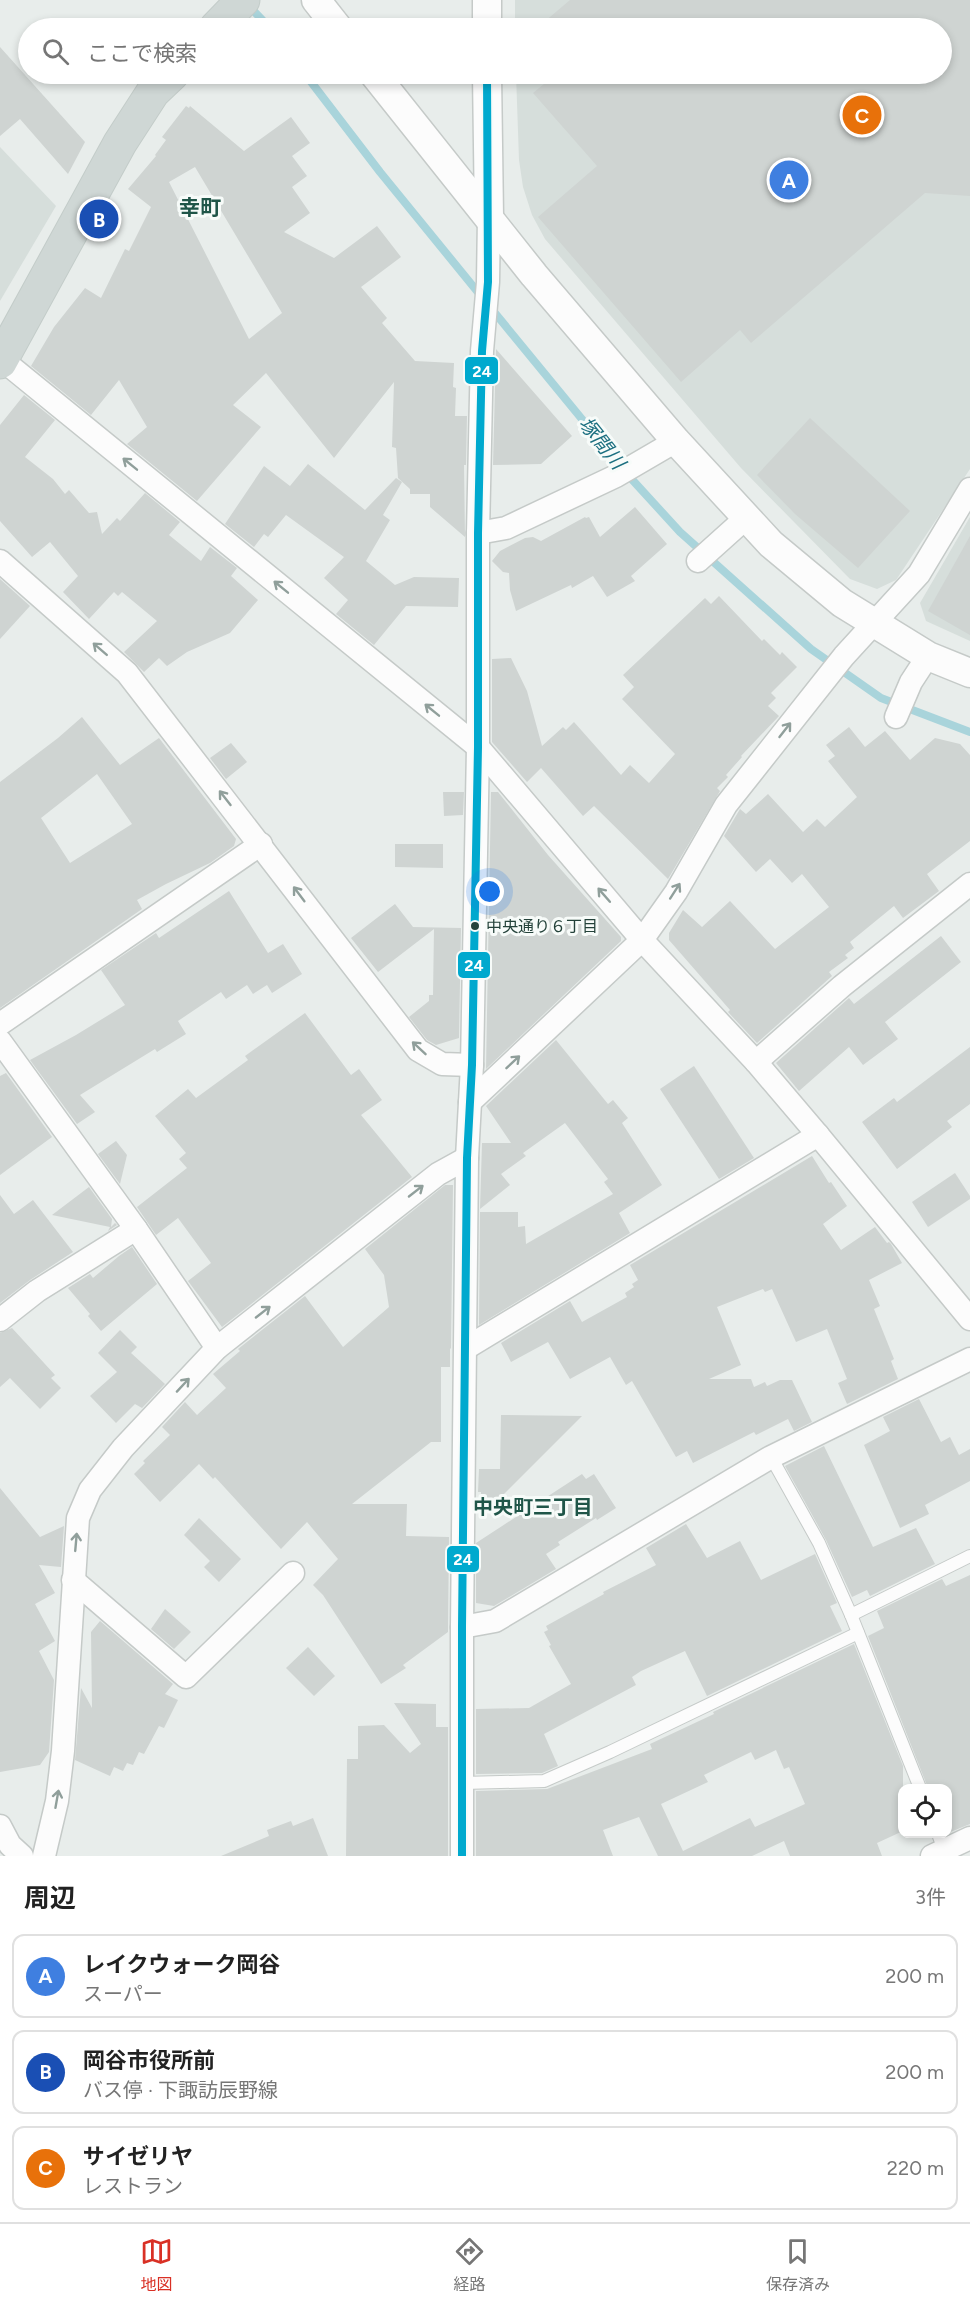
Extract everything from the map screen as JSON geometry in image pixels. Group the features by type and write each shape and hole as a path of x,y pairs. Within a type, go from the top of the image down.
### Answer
{"main road":[{"path":"0,360 120,143 153,92 161,84"}],"street":[{"path":"316,0 330,18"},
{"path":"487,0 487,18"},
{"path":"382,84 534,274 676,441 771,544 833,596 874,624 928,656 970,673"},
{"path":"462,1856 467,1158 472,1065 478,747 478,533 484,322 488,282 487,84"},
{"path":"0,360 478,747 642,940 756,1062 970,1319"},
{"path":"478,533 506,528 616,476 676,441"},
{"path":"470,1102 642,940 676,892 726,805 844,656 919,574 970,489"},
{"path":"698,561 747,517"},
{"path":"0,561 127,673 418,1050 442,1064 472,1065"},
{"path":"896,717 911,682 928,656"},
{"path":"0,1024 261,844"},
{"path":"756,1062 842,986 970,884"},
{"path":"0,1041 136,1229 217,1348"},
{"path":"466,1348 818,1135"},
{"path":"44,1856 57,1801 63,1751 78,1518 90,1490 123,1448 217,1348 438,1174 467,1158"},
{"path":"0,1320 37,1291 136,1229"},
{"path":"462,1627 495,1621 771,1457 970,1359"},
{"path":"73,1580 186,1677 293,1573"},
{"path":"0,1826 10,1845 22,1856"},
{"path":"938,1847 970,1838"}],"lane":[{"path":"771,1457 819,1543 851,1615 918,1784"},
{"path":"851,1615 970,1556"},
{"path":"463,1783 544,1781 610,1752 858,1633"}],"shaded area":[{"path":"515,0 970,0 970,469 896,580 877,589 850,579 741,468 545,239 532,215 523,187 519,160 516,84 952,84 952,18 515,18"},
{"path":"0,147 56,206 0,301"},
{"path":"970,517 970,641 926,621 920,603"}],"building":[{"path":"570,0 970,0 970,196 925,193 751,343 740,330 681,382 538,217 597,166 533,93 544,84 952,84 952,18 549,18"},
{"path":"0,47 18,67 18,84 33,84 85,142 68,174 20,119 0,136"},
{"path":"186,106 189,108 190,106 244,151 291,117 310,143 292,156 307,176 292,187 310,213 284,232 334,258 377,226 401,257 361,287 387,318 382,323 415,361 454,363 455,416 467,416 466,465 464,465 465,537 430,507 430,494 410,494 410,489 398,478 396,448 392,447 394,382 334,458 266,373 233,405 261,427 197,501 127,444 147,427 119,380 91,415 31,366 54,327 85,288 101,298 125,249 129,251 151,207 128,189 156,156 166,140 162,137","holes":["195,167 282,313 249,339 169,182"]},
{"path":"496,349 572,436 541,464 493,465"},
{"path":"24,395 55,420 25,457 53,479 65,494 69,490 89,513 97,512 102,534 117,518 120,521 145,493 180,522 169,535 201,561 210,547 237,568 231,576 258,600 230,633 187,652 167,666 159,658 144,672 124,652 157,621 122,592 118,596 114,592 89,619 63,592 78,576 50,542 32,557 0,521 0,425"},
{"path":"810,418 910,511 858,568 795,514 757,475"},
{"path":"308,464 365,510 396,478 402,482 383,515 390,520 366,561 395,585 414,577 459,578 458,607 406,606 374,645 336,614 348,600 324,578 344,557 286,515 268,537 264,534 254,547 225,524 264,466 290,486"},
{"path":"635,507 667,544 631,576 635,581 607,597 593,576 572,588 571,585 516,611 510,590 509,573 503,572 492,561 500,551 525,538 533,537 541,541 585,517 589,517 600,537"},
{"path":"970,536 970,635 928,611"},
{"path":"0,579 30,606 0,639"},
{"path":"719,596 762,641 764,639 780,655 782,652 797,667 771,693 776,698 768,706 779,716 741,756 726,775 728,777 717,788 720,791 668,879 594,806 583,816 541,768 527,782 492,742 492,659 511,658 527,691 542,746 563,727 566,730 574,722 621,775 630,765 649,783 675,754 622,699 634,687 623,675 705,598 711,604"},
{"path":"82,717 120,765 159,738 236,839 234,846 210,863 137,900 142,909 0,1008 0,782","holes":["97,774 132,824 70,863 41,818"]},
{"path":"849,727 865,747 885,731 910,760 935,738 960,744 970,755 970,841 927,874 939,891 903,918 894,906 850,942 854,948 845,955 848,958 829,972 832,976 757,1043 728,1012 730,1010 669,940 669,933 683,910 702,927 730,901 775,949 829,907 802,874 792,883 770,859 756,872 724,836 740,809 746,814 768,794 803,832 817,819 825,827 857,797 828,761 835,756 826,745"},
{"path":"231,743 247,762 226,779 210,758"},
{"path":"443,792 464,792 463,815 444,816"},
{"path":"491,792 498,792 548,855 621,937 621,941 486,1069"},
{"path":"395,844 443,844 443,868 395,867"},
{"path":"229,891 268,953 283,944 302,974 272,993 267,985 253,994 247,985 226,999 221,992 178,1021 186,1034 157,1052 155,1049 80,1095 95,1112 77,1124 30,1060 125,1005 101,970 156,933 159,938"},
{"path":"395,904 413,927 461,928 459,1038 436,1045 427,1040 409,1017 429,1001 429,995 433,995 434,929 378,972 351,938"},
{"path":"941,936 961,962 885,1022 898,1039 863,1065 849,1047 799,1091 776,1063 849,998 854,1004"},
{"path":"305,1013 351,1075 359,1069 382,1100 361,1115 412,1177 222,1327 188,1281 211,1263 178,1218 156,1235 137,1207 187,1168 179,1159 186,1153 155,1116 188,1089 196,1098 248,1060 245,1056"},
{"path":"556,1040 608,1104 613,1100 628,1118 622,1123 662,1185 619,1213 630,1233 479,1325 480,1212 518,1212 518,1227 525,1226 526,1244 613,1194 604,1182 608,1179 565,1123 523,1153 526,1156 501,1174 510,1185 480,1209 482,1143 511,1143 486,1106"},
{"path":"970,1047 970,1104 947,1121 952,1127 897,1169 862,1122 894,1098 897,1102"},
{"path":"694,1066 754,1158 719,1179 660,1089"},
{"path":"6,1073 52,1137 0,1175 0,1076"},
{"path":"116,1141 127,1155 120,1184 98,1154"},
{"path":"812,1156 847,1206 823,1224 841,1250 875,1227 887,1243 891,1244 902,1263 869,1280 880,1306 874,1309 894,1359 891,1361 898,1379 847,1404 838,1383 847,1379 827,1329 796,1342 772,1289 765,1292 763,1289 717,1307 741,1365 709,1379 751,1379 754,1387 765,1382 767,1386 780,1380 792,1380 812,1422 794,1431 788,1419 756,1435 754,1432 693,1463 687,1451 676,1457 632,1381 626,1385 610,1357 570,1379 548,1342 511,1362 501,1343 570,1301 582,1322 627,1297 625,1293 634,1287 632,1284 638,1280 630,1265"},
{"path":"955,1173 970,1199 928,1227 912,1202"},
{"path":"445,1185 453,1185 451,1348 450,1367 441,1367 441,1442 431,1442 352,1504 407,1504 406,1536 449,1537 448,1632 403,1665 406,1668 381,1684 323,1595 313,1585 338,1559 307,1522 281,1549 215,1477 213,1479 199,1464 160,1502 134,1474 145,1463 143,1461 170,1435 162,1427 185,1402 197,1415 226,1388 213,1374 240,1351 238,1349 305,1296 343,1347 389,1307 384,1275 365,1249"},
{"path":"89,1187 112,1219 111,1227 115,1223 117,1225 108,1231 110,1227 52,1215"},
{"path":"0,1195 14,1214 33,1200 73,1252 0,1303"},
{"path":"132,1247 157,1284 101,1331 68,1288 90,1274 93,1278"},
{"path":"12,1328 55,1375 51,1378 61,1388 40,1409 10,1378 0,1387 0,1333"},
{"path":"120,1330 137,1347 131,1353 165,1384 142,1408 135,1404 116,1423 90,1396 117,1372 98,1353"},
{"path":"919,1399 941,1442 950,1437 959,1455 970,1449 970,1481 925,1505 929,1514 900,1528 864,1445 890,1431 883,1417"},
{"path":"501,1415 582,1416 481,1517 481,1492 478,1492 479,1469 500,1469"},
{"path":"824,1446 873,1547 916,1528 935,1564 870,1596 867,1590 852,1597 826,1540 785,1466"},
{"path":"582,1474 586,1479 594,1474 616,1508 558,1542 560,1545 546,1554 556,1569 494,1606 476,1603 476,1543"},
{"path":"0,1488 40,1537 64,1526 61,1567 39,1565 55,1593 35,1604 55,1641 39,1651 54,1680 49,1752 40,1765 0,1772"},
{"path":"199,1518 241,1559 219,1582 204,1567 210,1561 184,1535"},
{"path":"686,1524 707,1558 740,1541 761,1580 815,1554 837,1603 830,1606 842,1631 707,1696 685,1651 641,1671 632,1677 636,1685 544,1734 558,1766 542,1773 476,1774 476,1709 529,1708 571,1684 549,1646 551,1645 544,1632 548,1630 546,1626 604,1594 603,1592 656,1565 646,1548"},
{"path":"970,1575 970,1824 952,1831 952,1784 926,1784 868,1636 884,1628 877,1611 942,1579 946,1586"},
{"path":"165,1609 191,1632 174,1649 151,1629"},
{"path":"100,1621 173,1684 165,1694 178,1700 164,1728 159,1726 144,1754 139,1752 133,1765 127,1763 123,1771 114,1767 110,1776 75,1760 81,1688 92,1708 91,1632"},
{"path":"854,1644 903,1766 903,1784 898,1784 898,1833 877,1843 882,1856 790,1856 784,1841 752,1856 658,1856 639,1817 603,1830 613,1856 476,1856 476,1791 547,1789 652,1749 650,1744 714,1714 713,1712","holes":["776,1750 784,1769 789,1767 805,1804 755,1827 750,1818 683,1851 661,1804 708,1782 704,1775 751,1752 755,1760"]},
{"path":"308,1647 335,1676 314,1696 286,1668"},
{"path":"394,1703 436,1704 436,1727 448,1727 448,1856 346,1856 347,1759 358,1759 358,1726 384,1725 410,1753 421,1744"},
{"path":"313,1818 328,1856 221,1856 269,1836 267,1830 291,1821 293,1826"}],"waterway":[{"name":"塚間川","path":"248,5 260,18"},
{"name":"塚間川","path":"313,84 380,172 481,296"},
{"name":"塚間川","path":"490,307 627,474 680,532 811,649 881,698 970,732"}],"transit line":[{"name":"24","path":"462,1856 467,1158 472,1065 478,747 478,533 482,351 488,282 487,84"}],"place":[{"name":"サイゼリヤ","path":"862,115"},
{"name":"レイクウォーク岡谷","path":"789,180"},
{"name":"岡谷市役所前","path":"99,219"},
{"name":"中央通り６丁目","path":"475,926"}],"district":[{"name":"幸町","path":"200,207"},
{"name":"中央町三丁目","path":"533,1507"}]}
